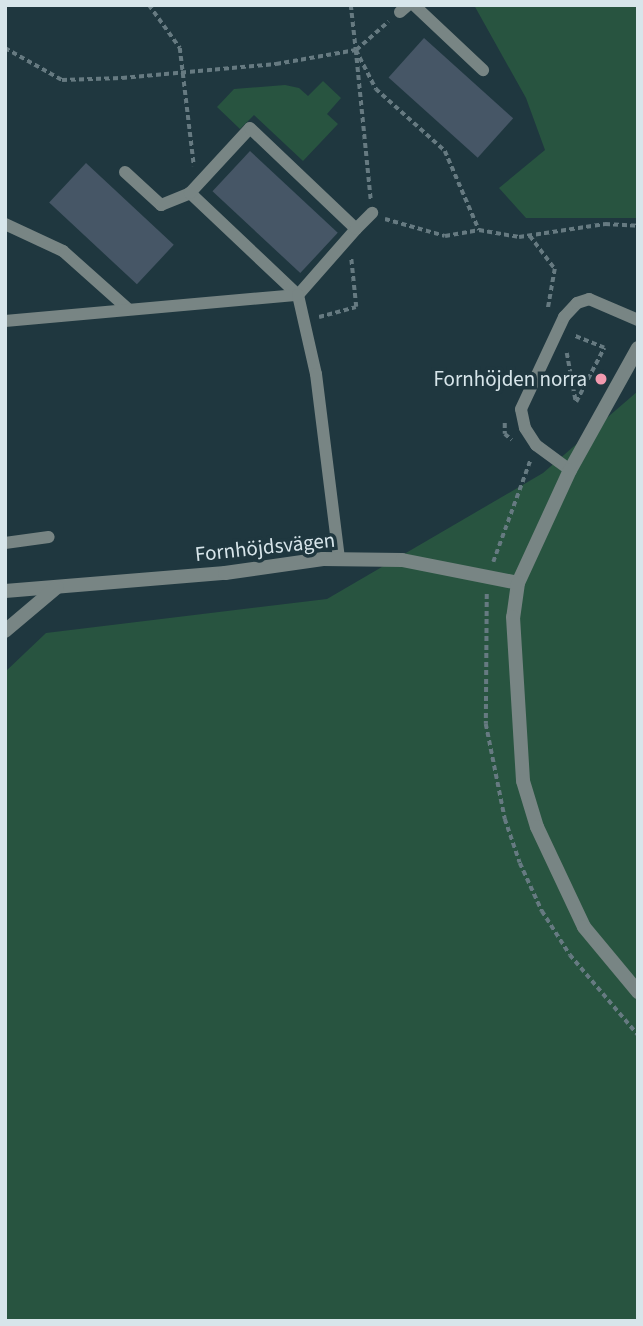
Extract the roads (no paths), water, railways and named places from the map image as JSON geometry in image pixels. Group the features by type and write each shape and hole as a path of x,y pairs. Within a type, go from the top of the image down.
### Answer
{"street":[{"path":"638,348 570,470 518,583 513,617 523,781 537,827 584,927 638,992"},
{"name":"Fornhöjdsvägen","path":"5,591 339,559 402,561 518,583"},
{"path":"5,631 57,587"}],"lane":[{"path":"414,5 483,70"},
{"path":"125,172 161,205 190,193 250,128 351,234"},
{"path":"190,193 298,295 307,320 339,559"},
{"path":"5,321 127,308 298,295 372,213"},
{"path":"5,224 63,251 127,308"},
{"path":"570,470 536,445 524,428 521,409 577,303 589,299 638,320"},
{"path":"5,543 50,537"}],"place":[{"name":"Fornhöjden norra","path":"601,379"}]}
